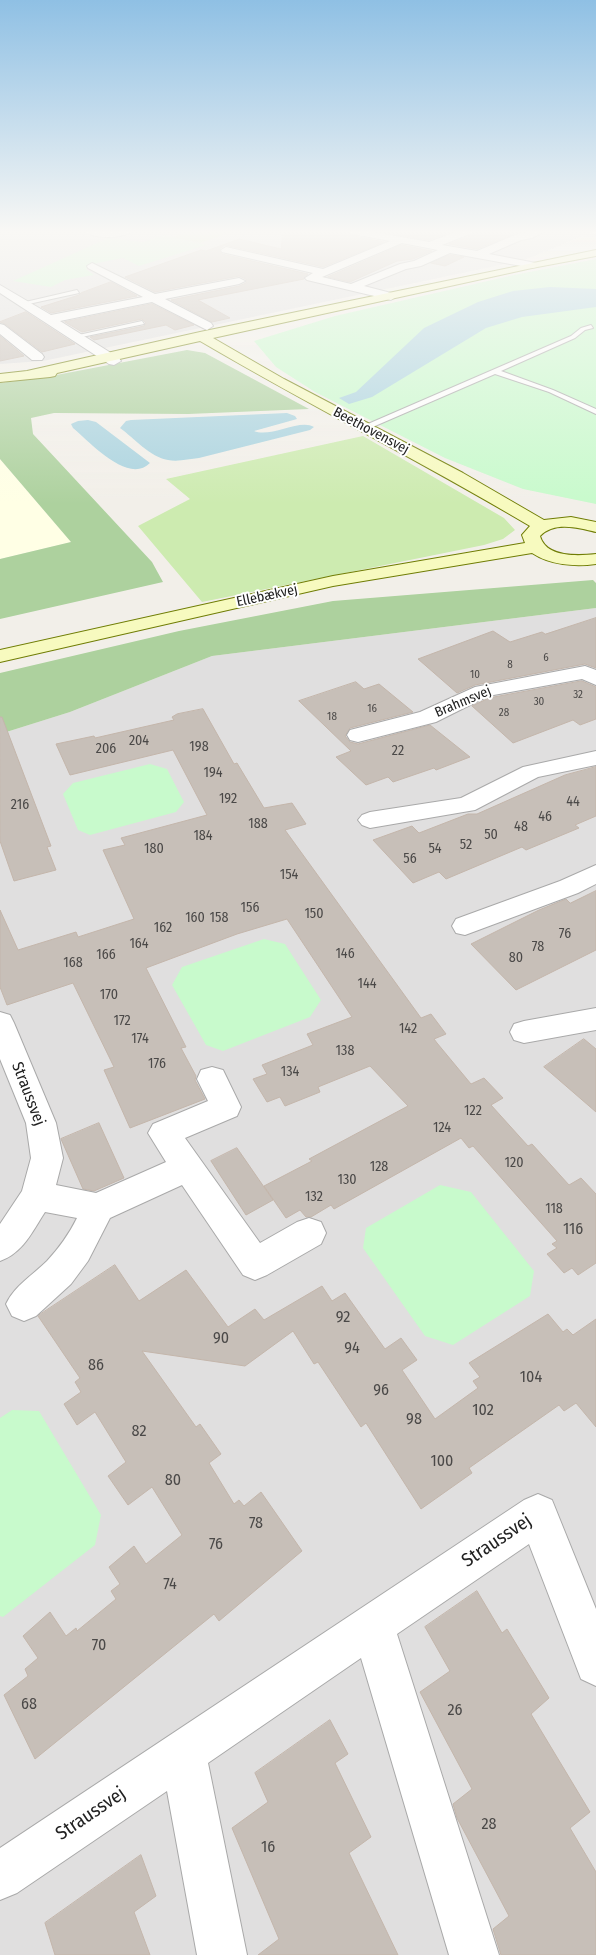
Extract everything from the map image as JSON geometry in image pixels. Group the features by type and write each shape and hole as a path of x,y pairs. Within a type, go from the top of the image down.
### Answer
{"street":[{"path":"55,322 111,359"},
{"path":"187,322 206,335"},
{"path":"0,378 53,373 206,335 288,326 301,322"},
{"path":"3,325 37,357"},
{"name":"Beethovensvej","path":"206,335 279,382 457,476 542,526"},
{"path":"596,527 565,522 542,526 531,535 531,541 535,547 558,558 573,560 596,558"},
{"name":"Ellebækvej","path":"0,656 333,581 535,547"},
{"name":"Brahmsvej","path":"358,735 428,717 482,691 585,672 596,679"},
{"path":"370,820 467,805 532,772 596,758"},
{"path":"464,926 569,887 596,873"},
{"path":"524,1032 596,1019"},
{"name":"Straussvej","path":"0,1023 41,1123 47,1158 38,1196 13,1234 0,1246"},
{"path":"212,1079 226,1107 164,1133 255,1264 309,1233"},
{"path":"38,1196 98,1208 187,1167"},
{"path":"24,1304 49,1284 71,1260 88,1234 98,1208"},
{"name":"Straussvej","path":"0,1876 538,1514 596,1664"},
{"path":"373,1625 474,1955"},
{"path":"182,1753 222,1955"}],"lane":[{"path":"77,336 142,323"},
{"path":"365,427 573,337 583,329 591,328"},
{"path":"494,371 551,391 596,412"}],"shaded area":[{"path":"0,322 228,322 43,361 0,364"},
{"path":"0,459 71,542 0,559"},
{"path":"596,608 596,1955 0,1955 0,734 70,712 212,656"}],"green space":[{"path":"315,322 596,322 596,504 523,489 445,458 315,392 276,367 254,341"},
{"path":"187,350 205,353 309,409 188,414 54,413 31,418 33,434 152,562 163,582 0,619 0,559 71,542 0,459 0,383 46,377"},
{"path":"363,436 504,518 515,530 503,539 484,545 202,602 138,526 190,499 166,479"},
{"path":"593,580 596,583 596,608 212,656 70,712 0,734 0,673 179,631 333,601"},
{"path":"150,764 167,769 184,802 176,812 90,835 78,830 63,794 73,783"},
{"path":"264,939 285,944 321,1000 310,1017 223,1051 206,1045 172,985 182,967"},
{"path":"440,1185 471,1192 534,1271 530,1296 453,1345 425,1336 363,1248 366,1228"},
{"path":"12,1410 39,1411 101,1515 95,1545 3,1617 0,1616 0,1418"}],"water":[{"path":"436,322 505,322 486,328 372,397 349,404 339,398 356,392 424,328"},
{"path":"287,413 295,416 297,419 254,431 269,432 301,425 314,427 310,430 180,461 168,460 155,455 142,447 120,428 126,421 131,420"},
{"path":"88,420 96,422 150,463 141,468 131,469 110,459 73,428 71,424"}],"building":[{"path":"1,322 42,322 75,344 42,352"},
{"path":"65,322 127,322 82,332"},
{"path":"188,322 194,325 175,330 166,325 94,340 90,337 144,326 146,323"},
{"path":"0,336 24,356 0,361"},
{"path":"596,618 596,668 585,664 475,685 457,693 418,659 493,631 510,642 542,632 545,634"},
{"path":"582,681 596,687 596,719 580,725 573,720 513,743 472,706 489,698"},
{"path":"356,682 364,689 379,684 413,712 350,728 345,736 350,742 358,744 430,725 470,757 436,770 434,768 393,782 388,777 366,785 336,757 351,751 299,701"},
{"path":"203,709 234,764 237,763 264,808 292,803 306,824 285,830 421,1018 431,1014 446,1034 434,1039 437,1043 471,1084 484,1078 503,1098 491,1105 528,1146 532,1144 569,1185 581,1178 596,1194 596,1263 578,1275 572,1268 564,1273 547,1254 557,1248 552,1244 557,1241 473,1146 469,1148 461,1138 334,1209 331,1205 311,1217 306,1217 300,1210 286,1218 264,1186 312,1161 309,1159 408,1106 370,1066 318,1087 320,1092 285,1106 280,1097 267,1102 253,1079 267,1074 262,1065 313,1045 307,1034 352,1017 287,919 237,934 146,968 186,1047 181,1048 196,1076 195,1080 205,1099 130,1128 104,1070 114,1067 73,983 7,1005 0,987 0,910 18,950 76,932 78,937 134,919 103,850 125,845 121,838 207,815 173,750 70,775 56,744 94,736 95,738 174,720 172,717 177,714"},
{"path":"0,717 2,717 51,846 47,847 56,870 14,881 0,841"},
{"path":"596,767 596,816 575,825 579,828 526,850 522,847 446,879 439,872 413,883 373,840 412,826 419,833 468,814 477,814 565,775"},
{"path":"596,891 596,950 516,990 471,944 539,910 566,899 570,903"},
{"path":"584,1039 596,1049 596,1112 544,1067"},
{"path":"99,1123 124,1178 94,1191 83,1189 61,1139"},
{"path":"237,1148 273,1200 246,1215 211,1161"},
{"path":"115,1265 139,1301 186,1270 228,1327 255,1309 264,1320 322,1286 332,1301 345,1293 385,1349 401,1338 417,1360 402,1370 435,1419 478,1388 473,1381 480,1377 469,1363 548,1314 563,1332 567,1329 573,1335 596,1319 596,1427 576,1403 564,1411 559,1405 469,1468 472,1473 421,1509 366,1423 361,1427 318,1362 314,1364 293,1331 245,1366 142,1351 196,1427 200,1424 221,1454 209,1463 234,1504 239,1500 244,1506 261,1492 302,1551 219,1621 214,1614 35,1759 4,1695 28,1676 25,1669 38,1658 23,1636 50,1612 66,1636 76,1628 77,1631 116,1599 111,1591 120,1584 109,1567 134,1546 146,1564 182,1535 152,1487 128,1505 108,1476 126,1462 95,1412 77,1425 64,1404 81,1392 75,1382 80,1378 38,1316"},
{"path":"477,1591 502,1633 507,1629 549,1698 531,1714 590,1812 570,1828 596,1872 596,1955 501,1955 493,1929 509,1916 457,1818 453,1804 472,1789 420,1692 450,1671 425,1627"},
{"path":"330,1720 348,1754 335,1763 371,1837 349,1853 398,1955 258,1955 279,1939 232,1828 268,1802 255,1773"},
{"path":"141,1855 156,1896 134,1912 150,1955 55,1955 45,1923"}]}
